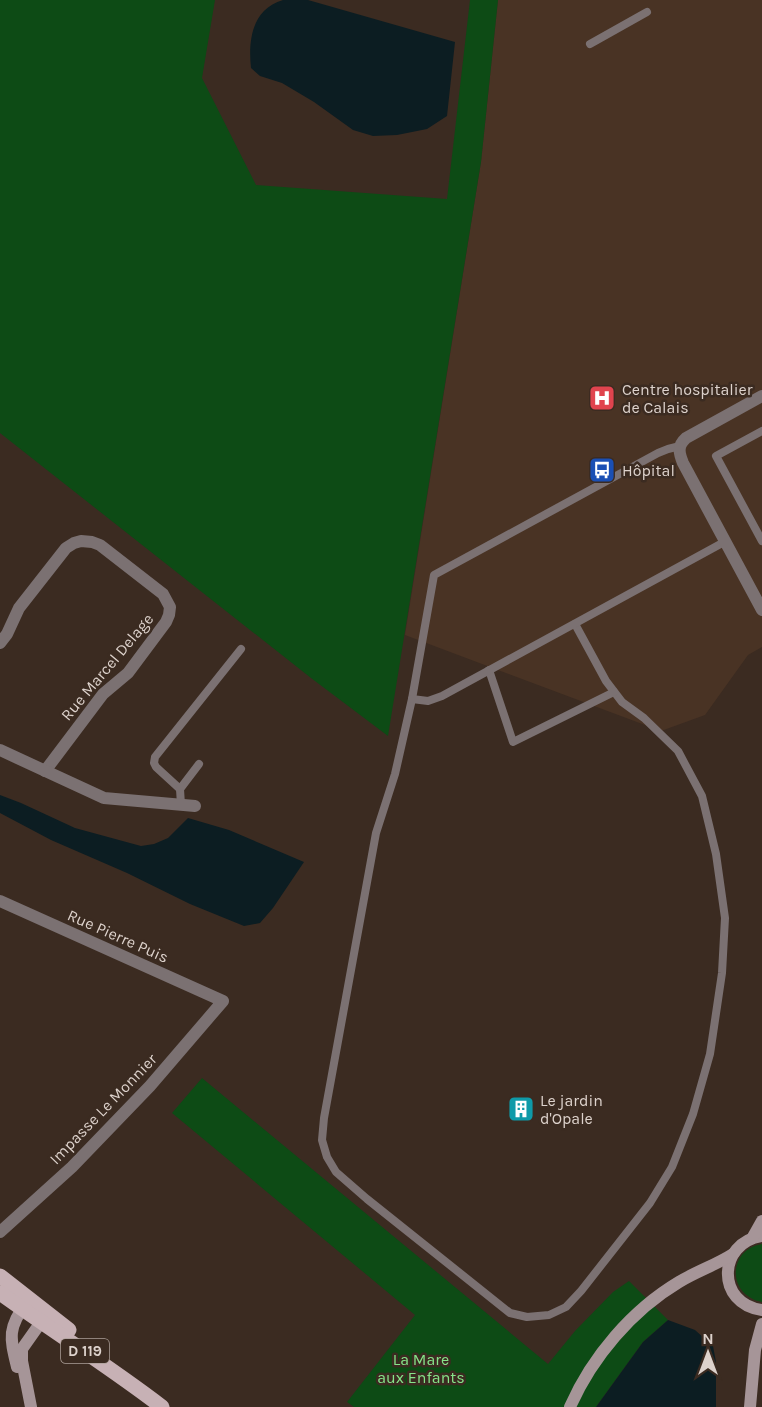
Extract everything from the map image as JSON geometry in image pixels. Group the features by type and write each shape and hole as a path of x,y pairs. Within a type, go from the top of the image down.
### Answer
{"main road":[{"name":"D 119","path":"0,1276 25,1304 162,1407"},
{"name":"D 119","path":"0,1293 25,1304"}],"street":[{"path":"762,396 691,435 682,442 679,452 762,610"},
{"name":"Rue Marcel Delage","path":"0,642 7,634 20,608 66,548 78,542 88,541 100,545 164,594 169,603 170,611 166,622 128,673 103,694 45,771"},
{"path":"0,750 104,798 195,806"},
{"name":"Rue Pierre Puis","path":"0,901 223,1001"},
{"name":"Impasse Le Monnier","path":"0,1232 72,1167 142,1095 223,1001"},
{"path":"570,1407 603,1352 634,1317 673,1286 725,1259 742,1244 758,1236 762,1221"},
{"path":"733,1254 728,1275 732,1291 744,1304 753,1309 762,1310"},
{"path":"25,1304 14,1322 11,1338 19,1374 31,1407"},
{"path":"27,1393 22,1349 44,1318"},
{"path":"750,1407 755,1350 762,1324"}],"lane":[{"path":"590,44 647,12"},
{"path":"762,431 716,456 762,541"},
{"path":"575,624 614,692 622,702 644,718 678,751 702,796 716,854 724,918 722,973 710,1054 693,1114 672,1167 650,1203 566,1307 549,1315 527,1317 510,1313 336,1172 327,1157 322,1140 324,1118 376,833 395,774 412,699 434,575 658,453 680,446"},
{"path":"412,699 428,701 442,696 726,541"},
{"path":"180,789 156,767 155,757 241,649"},
{"path":"489,670 513,742 614,692"},
{"path":"180,805 180,789 199,764"}],"shaded area":[{"path":"283,0 308,0 455,42 447,116 427,129 397,135 373,136 353,130 314,102 282,83 260,76 251,68 250,47 254,27 264,10"},
{"name":"Centre hospitalier de Calais","path":"498,0 762,0 762,647 748,655 705,715 661,731 405,635 481,162"},
{"path":"0,795 75,828 141,846 168,838 188,818 229,830 304,862 260,923 244,926 190,904 127,873 51,840 0,813"},
{"path":"668,1320 695,1330 713,1346 716,1362 716,1407 596,1407 643,1342"}],"green space":[{"path":"0,0 215,0 202,78 256,185 447,199 470,0 498,0 481,162 388,736 0,433"},
{"name":"La Mare aux Enfants","path":"202,1078 548,1364 575,1331 613,1292 629,1281 668,1320 643,1342 596,1407 354,1407 347,1402 415,1315 172,1113"},
{"path":"762,1244 762,1302 742,1291 737,1282 736,1273 737,1263 742,1255"}],"place":[{"name":"Centre hospitalier de Calais","path":"602,398"},
{"name":"Hôpital","path":"602,470"},
{"name":"Le jardin d'Opale","path":"521,1109"}]}
